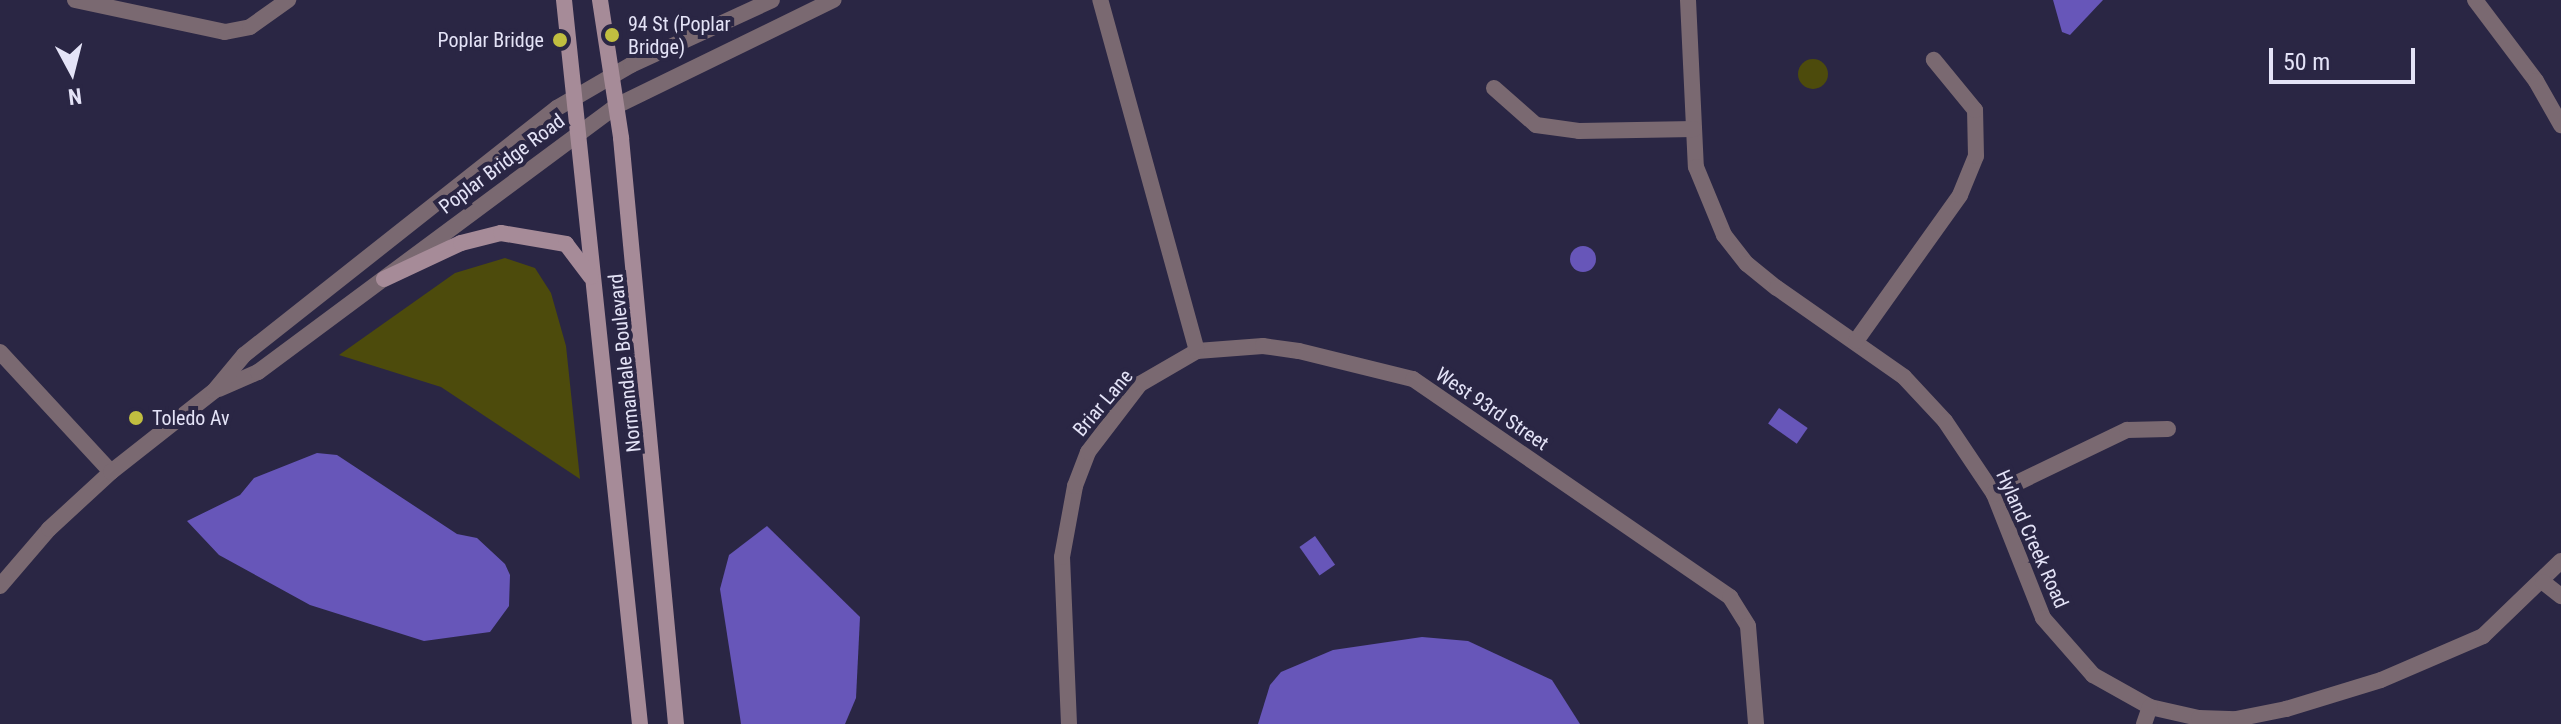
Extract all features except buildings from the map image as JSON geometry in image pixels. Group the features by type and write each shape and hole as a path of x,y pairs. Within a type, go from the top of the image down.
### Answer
{"main road":[{"name":"Normandale Boulevard","path":"564,0 640,724"},
{"name":"Normandale Boulevard","path":"600,0 616,106 662,529 676,724"},
{"path":"384,279 461,243 501,233 566,244 594,283"}],"street":[{"path":"75,0 225,32 250,27 288,0"},
{"name":"Poplar Bridge Road","path":"0,586 49,529 111,472 214,391 244,355 575,96 610,76 772,0"},
{"name":"Poplar Bridge Road","path":"214,391 258,372 616,106 833,0"},
{"path":"1100,0 1197,351"},
{"name":"Hyland Creek Road","path":"1688,0 1696,167 1724,235 1757,272 1904,377 1945,421 1994,494 2043,618 2093,675 2150,707 2199,718 2236,719 2381,680 2483,636 2543,582 2561,561"},
{"path":"2475,0 2536,81 2561,125"},
{"path":"1856,341 1960,195 1976,156 1975,110 1934,60"},
{"path":"1494,88 1536,125 1579,131 1694,129"},
{"name":"West 93rd Street","path":"1197,351 1263,346 1299,351 1413,379 1730,597 1748,626 1756,724"},
{"name":"Briar Lane","path":"1069,724 1062,557 1075,486 1088,452 1140,384 1197,351"},
{"path":"0,352 111,472"},
{"path":"1994,494 2127,430 2168,429"},
{"path":"2543,582 2561,596"},
{"path":"2144,724 2150,707"}],"shaded area":[{"path":"2053,0 2103,0 2070,35 2062,32"},
{"path":"1813,59 1819,60 1827,68 1827,80 1819,88 1813,89 1807,88 1799,80 1798,74 1799,68 1807,60"},
{"path":"1583,246 1592,250 1596,259 1592,268 1583,272 1574,268 1570,259 1574,250"},
{"path":"505,258 535,268 551,293 566,346 580,479 441,387 339,355 455,273"},
{"path":"1779,408 1808,428 1797,444 1768,424"},
{"path":"317,453 337,455 457,534 477,538 505,564 510,575 509,606 490,632 424,641 310,605 219,555 187,521 240,495 254,478"},
{"path":"767,526 860,617 856,698 845,724 741,724 720,589 729,555"},
{"path":"1315,536 1335,565 1320,576 1299,547"},
{"path":"1422,637 1468,641 1552,680 1580,724 1258,724 1270,685 1281,672 1333,650"}],"place":[{"name":"94 St (Poplar Bridge)","path":"612,35"},
{"name":"Poplar Bridge","path":"560,40"},
{"name":"Toledo Av","path":"136,418"}]}
